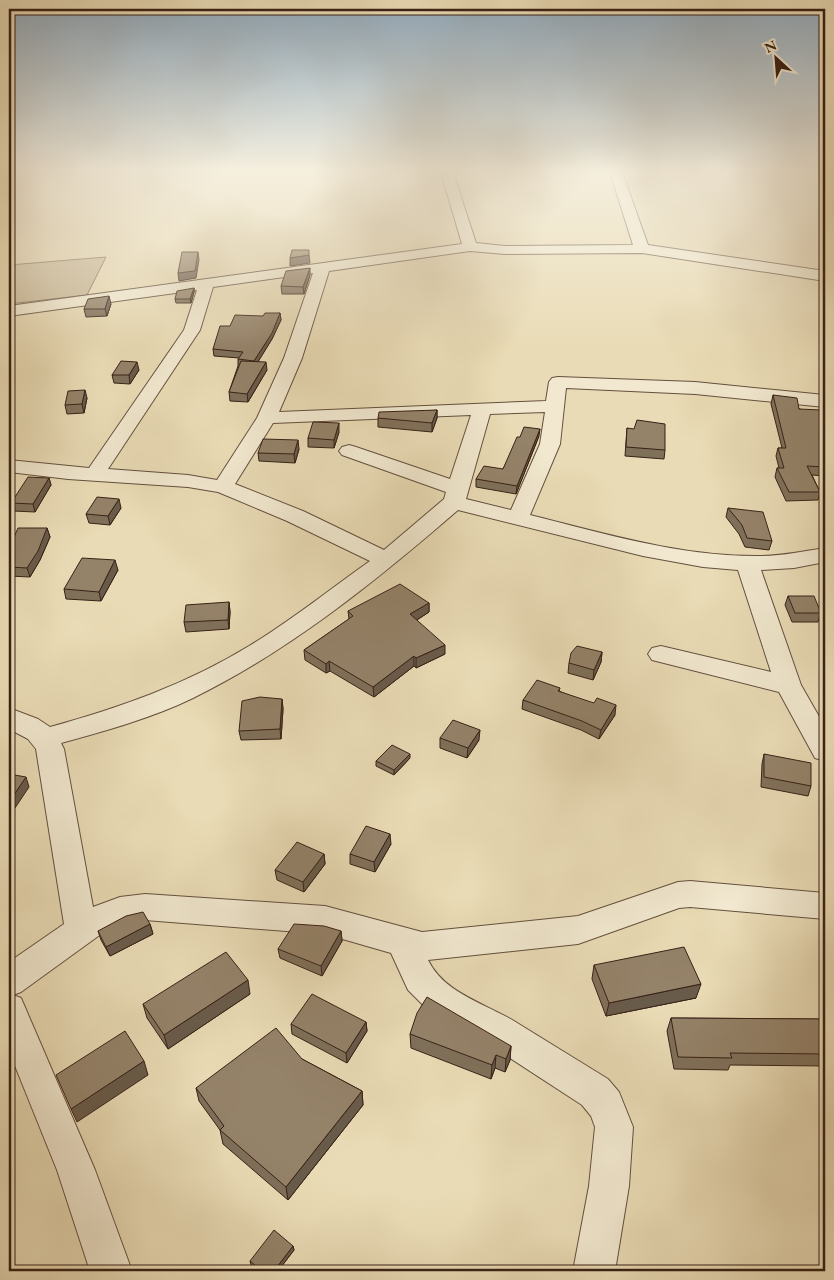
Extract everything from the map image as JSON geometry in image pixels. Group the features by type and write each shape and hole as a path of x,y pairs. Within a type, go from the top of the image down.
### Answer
{"street":[{"path":"464,229 470,248"},
{"path":"635,229 642,249"},
{"path":"9,311 470,248 505,250 642,249 825,276"},
{"path":"223,487 267,418 293,358 324,267"},
{"path":"95,474 192,330 207,283"},
{"path":"518,518 550,444 558,382 687,388 825,401"},
{"path":"267,418 554,406"},
{"path":"45,738 103,722 183,692 258,652 386,560 456,495 482,409"},
{"path":"349,451 518,518 661,554 702,560 747,563 825,555"},
{"path":"9,466 188,481 223,487 295,516 386,560"},
{"path":"747,563 788,685 825,751"},
{"path":"661,654 788,685"},
{"path":"9,718 37,730 45,738 50,749 81,929"},
{"path":"9,981 97,919 145,907 325,920 402,942 422,946 442,946 578,930 678,895 690,894 825,906"},
{"path":"402,942 420,979 441,1000 499,1031 595,1092 606,1105 614,1127 609,1186 594,1271"},
{"path":"9,1009 76,1170 111,1271"}],"shaded area":[{"path":"106,257 87,295 9,304 9,265"}],"building":[{"path":"292,250 309,250 309,255 290,258"},
{"path":"182,252 198,252 195,271 178,273"},
{"path":"310,268 303,287 281,286 286,271"},
{"path":"194,288 190,299 175,299 177,291"},
{"path":"109,296 105,309 84,309 88,299"},
{"path":"265,313 280,313 272,333 254,361 238,359 243,352 213,349 220,326 230,326 235,315 263,316"},
{"path":"121,361 137,362 129,375 112,375"},
{"path":"241,361 266,362 247,394 229,392"},
{"path":"85,390 82,404 65,405 68,391"},
{"path":"773,395 797,398 799,409 821,410 825,422 825,467 807,466 820,492 789,492 777,468 784,468 778,448 786,448"},
{"path":"437,410 432,423 378,418 379,412"},
{"path":"637,420 665,424 665,450 626,447 627,428 634,429"},
{"path":"313,422 339,423 334,440 308,438"},
{"path":"524,427 540,429 517,486 476,479 484,466 503,469 517,437 520,437"},
{"path":"263,439 298,440 294,454 258,453"},
{"path":"28,477 49,478 33,504 11,503"},
{"path":"97,497 119,499 108,516 86,514"},
{"path":"728,508 763,512 772,541 747,538 742,525"},
{"path":"18,528 47,528 38,551 27,568 9,567 9,548"},
{"path":"82,558 115,560 99,592 64,589"},
{"path":"400,584 429,603 410,614 445,645 416,658 414,656 373,687 329,661 326,664 304,650 353,616 348,611"},
{"path":"788,596 814,596 821,613 795,613"},
{"path":"229,602 228,620 184,622 186,605"},
{"path":"577,646 602,652 594,670 569,663 571,653"},
{"path":"537,680 560,688 558,691 594,703 597,698 616,705 601,730 582,721 523,700"},
{"path":"260,697 282,699 280,729 239,731 242,701"},
{"path":"453,720 480,730 468,748 440,738"},
{"path":"392,745 410,754 394,770 376,761"},
{"path":"764,754 811,763 811,786 764,777"},
{"path":"9,774 26,777 9,802"},
{"path":"366,826 390,834 374,862 350,854"},
{"path":"297,842 324,854 303,882 275,870"},
{"path":"143,912 150,924 106,947 98,931 126,916"},
{"path":"294,924 324,926 341,931 321,966 278,949"},
{"path":"684,947 701,984 609,1003 594,965"},
{"path":"226,952 248,980 164,1035 143,1004"},
{"path":"312,994 366,1022 346,1053 291,1024"},
{"path":"427,997 511,1046 506,1059 496,1055 492,1065 410,1034 417,1013"},
{"path":"671,1018 825,1019 825,1054 730,1053 732,1058 678,1057"},
{"path":"276,1028 302,1059 362,1091 286,1187 220,1130 224,1126 196,1088"},
{"path":"125,1031 144,1061 71,1109 56,1075"},
{"path":"274,1230 293,1246 274,1271 262,1271 250,1261"}]}
